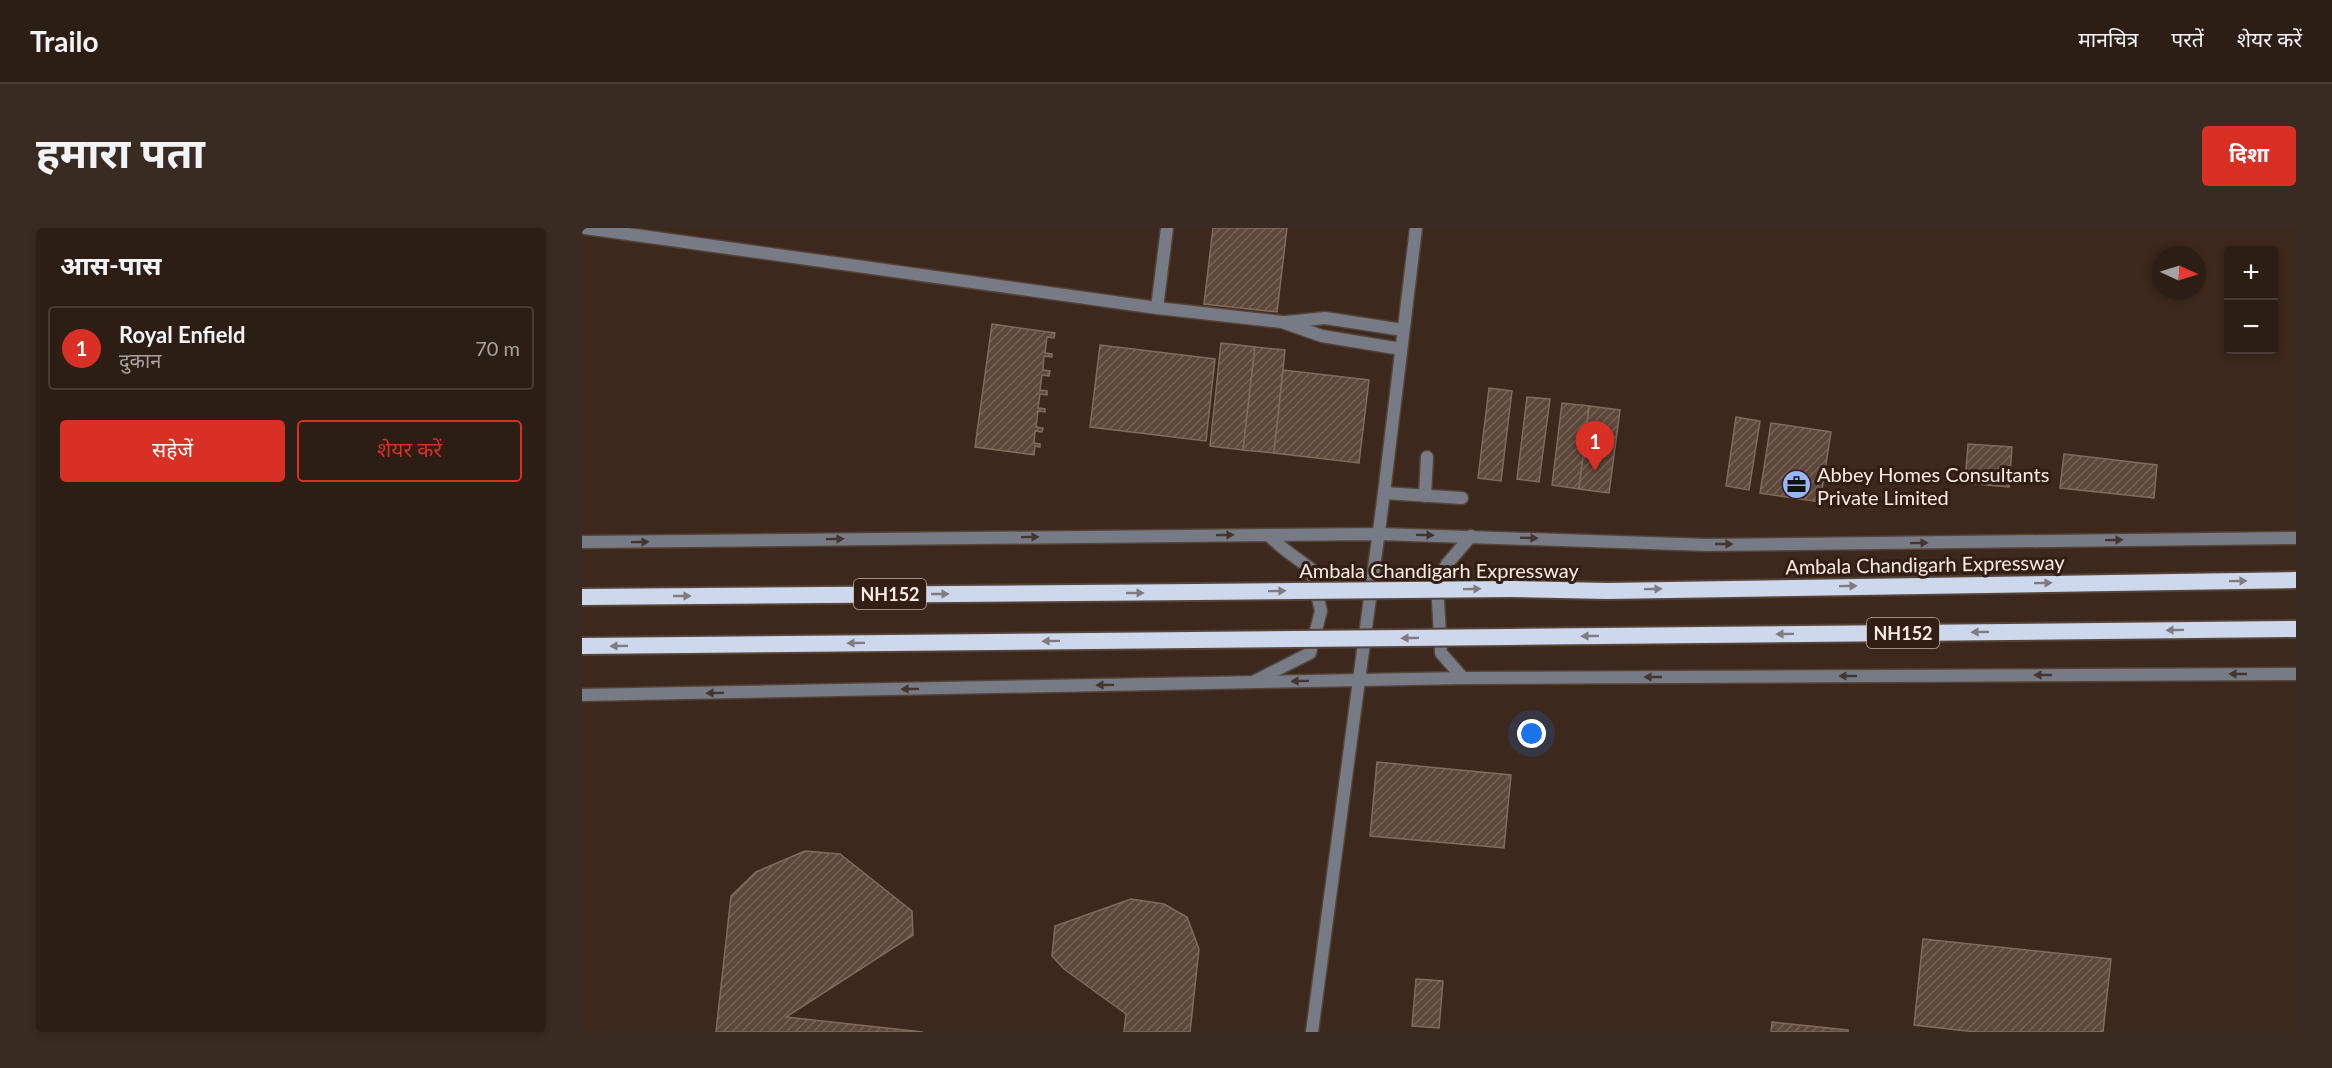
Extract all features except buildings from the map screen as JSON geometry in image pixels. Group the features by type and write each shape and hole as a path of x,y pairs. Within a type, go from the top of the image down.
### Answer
{"highway":[{"name":"Ambala Chandigarh Expressway","path":"582,597 1510,588 1608,591 2296,580"},
{"name":"NH152","path":"582,646 2296,629"}],"street":[{"path":"585,228 1157,308 1282,322 1325,318 1404,330"},
{"path":"1157,308 1167,228"},
{"path":"1312,1032 1379,534 1416,228"},
{"path":"1282,322 1322,336 1401,349"},
{"path":"1425,496 1427,457"},
{"path":"1384,494 1462,498"},
{"path":"582,542 1379,534 1707,544 2296,538"},
{"path":"1253,682 1310,653 1321,611 1311,569 1268,535"},
{"path":"1463,678 1441,653 1437,583 1447,564 1471,536"},
{"path":"582,696 1463,678 2296,674"}],"place":[{"name":"Royal Enfield","path":"1595,471"},
{"name":"Abbey Homes Consultants Private Limited","path":"1796,485"}]}
